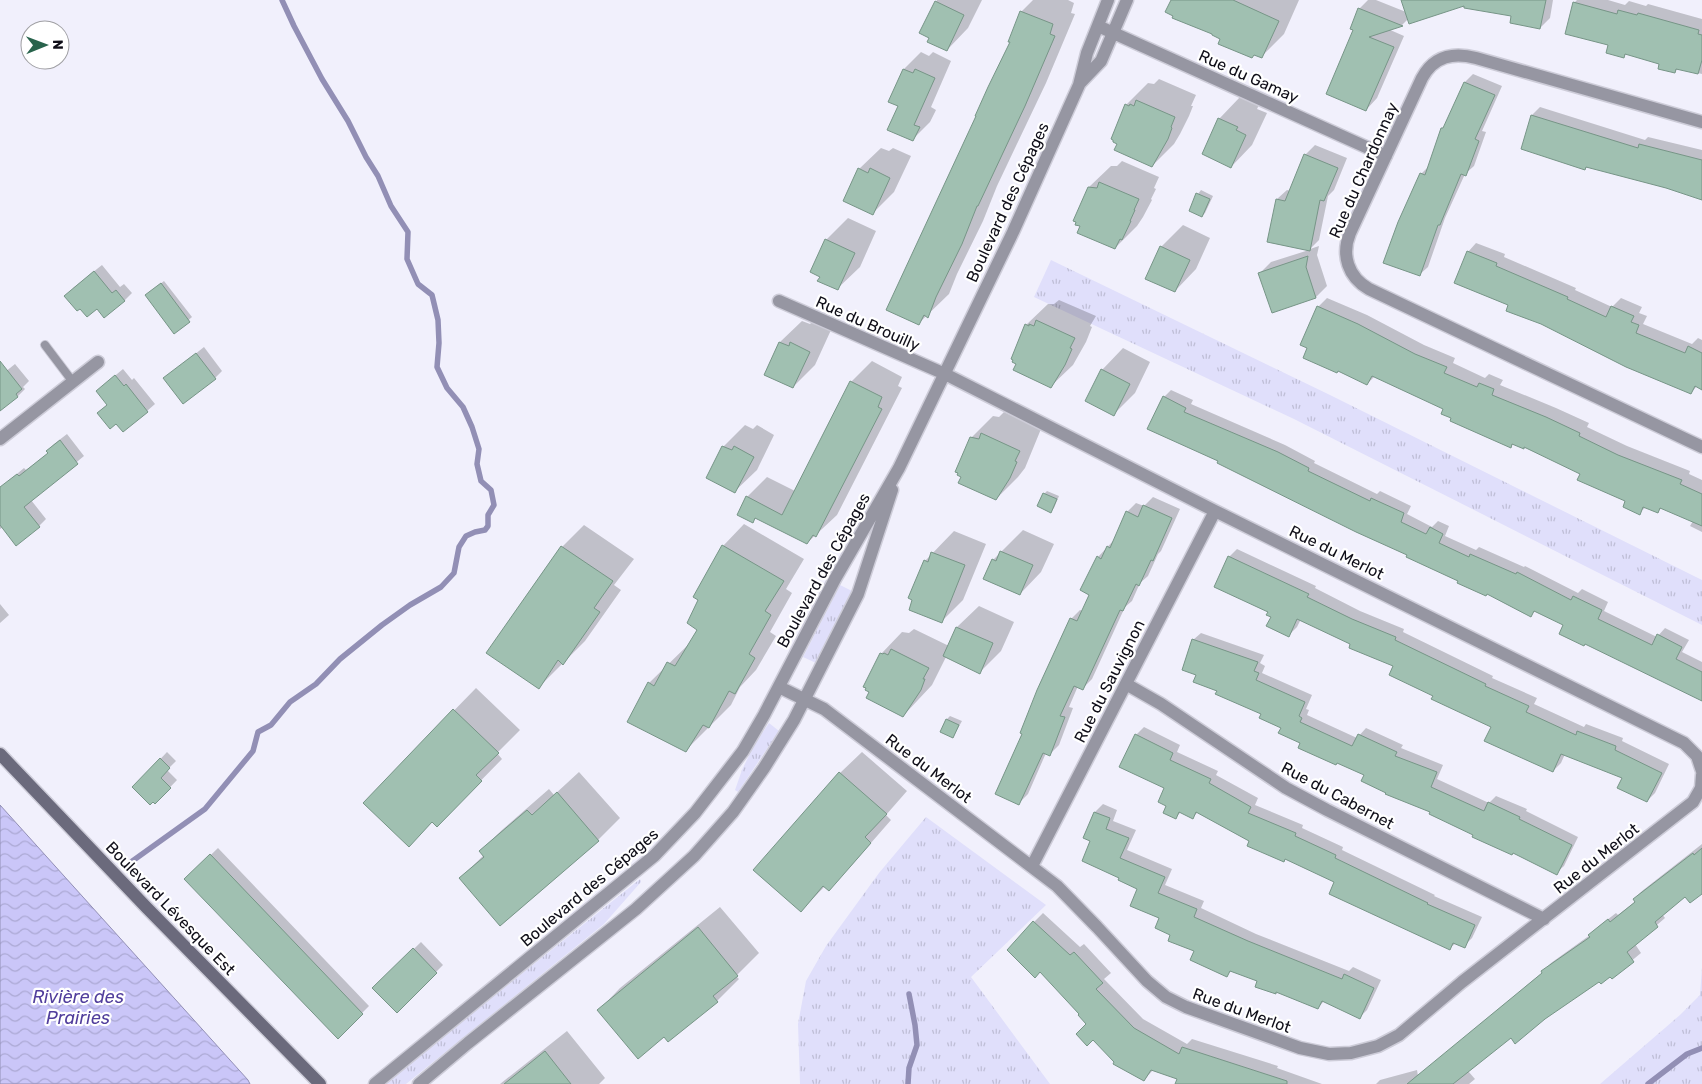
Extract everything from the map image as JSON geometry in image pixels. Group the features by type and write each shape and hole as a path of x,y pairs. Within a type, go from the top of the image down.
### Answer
{"street":[{"name":"Boulevard des Cépages","path":"375,1084 621,885 660,851 695,813 732,765 764,715 835,579 899,468 1013,232 1079,85 1087,52 1108,0"},
{"name":"Boulevard des Cépages","path":"1079,85 1101,62 1127,0"},
{"name":"Rue du Gamay","path":"1098,26 1386,156"},
{"name":"Rue du Chardonnay","path":"1702,122 1464,54 1451,55 1434,63 1425,72 1347,241 1346,260 1358,282 1369,289 1702,447"},
{"name":"Rue du Brouilly","path":"779,301 945,374"},
{"path":"0,438 98,362"},
{"name":"Rue du Merlot","path":"945,374 1684,743 1697,756 1702,771"},
{"name":"Boulevard des Cépages","path":"419,1084 636,909 694,856 746,794 776,751 805,700 858,594 899,468"},
{"name":"Rue du Sauvignon","path":"1032,866 1215,510"},
{"name":"Rue du Cabernet","path":"1126,684 1161,704 1286,788 1544,918"},
{"name":"Rue du Merlot","path":"779,687 831,714 1057,886 1166,998 1300,1048 1329,1054 1351,1053 1378,1046 1399,1035 1462,982 1693,802 1701,788 1702,776"},
{"name":"Boulevard Lévesque Est","path":"0,754 320,1084"}],"lane":[{"path":"45,345 73,382"}],"green space":[{"path":"1051,260 1330,395 1702,580 1702,625 1294,419 1034,297"},
{"path":"840,585 852,591 816,663 803,657"},
{"path":"769,723 779,731 738,792 735,790 742,770 754,745"},
{"path":"926,817 1046,905 971,977 1050,1084 800,1084 798,1024 806,981 826,946 879,873"},
{"path":"640,879 641,882 604,924 406,1084 384,1084"},
{"path":"1702,968 1702,1084 1600,1084 1680,1015 1700,995"}],"water":[{"name":"Rivière des Prairies","path":"0,805 248,1080 250,1084 0,1084"}],"building":[{"path":"1171,0 1233,0 1279,21 1262,58 1254,55 1252,58 1218,44 1220,39 1212,34 1172,18 1173,16 1165,12"},
{"path":"1401,0 1546,0 1540,29 1510,23 1511,16 1464,8 1464,6 1409,24"},
{"path":"935,1 964,15 947,51 927,42 929,38 919,33"},
{"path":"1573,2 1617,14 1618,10 1637,15 1638,13 1699,30 1698,34 1702,35 1702,60 1698,74 1676,69 1675,73 1658,69 1659,64 1625,54 1624,58 1606,53 1608,45 1565,34"},
{"path":"1358,8 1403,26 1369,37 1394,47 1366,111 1326,94 1353,30 1350,29"},
{"path":"1020,11 1053,24 1050,34 1055,36 928,318 924,315 919,325 886,310 1010,42 1008,42"},
{"path":"903,69 913,73 915,69 935,78 914,125 920,127 913,141 887,130 898,106 888,102"},
{"path":"1464,82 1495,95 1475,139 1479,141 1466,176 1461,174 1440,225 1438,225 1420,276 1383,263 1398,222 1420,173 1425,175 1441,128 1443,128"},
{"path":"1136,100 1175,117 1168,139 1152,167 1114,150 1117,144 1111,139 1125,104 1134,106"},
{"path":"1531,115 1638,148 1639,144 1702,160 1702,200 1666,188 1586,167 1585,170 1521,149"},
{"path":"1218,118 1238,127 1236,130 1246,135 1231,168 1202,154"},
{"path":"1304,154 1338,168 1324,201 1320,200 1310,251 1267,242 1276,199 1285,201"},
{"path":"858,168 868,173 870,168 890,178 873,215 843,201"},
{"path":"1099,182 1139,199 1122,240 1120,239 1115,249 1077,233 1080,226 1075,225 1076,222 1073,221 1088,187 1097,188"},
{"path":"1196,193 1210,199 1202,217 1189,211"},
{"path":"825,239 855,253 838,290 817,281 820,277 810,272"},
{"path":"1160,246 1190,260 1175,292 1145,279"},
{"path":"1467,251 1497,263 1496,266 1568,297 1567,299 1606,317 1611,306 1634,316 1631,322 1639,325 1636,333 1685,353 1688,346 1702,353 1702,390 1695,386 1691,394 1626,367 1541,324 1506,311 1508,305 1454,283"},
{"path":"1308,256 1306,267 1316,298 1272,313 1258,273"},
{"path":"94,271 112,293 116,290 125,301 104,318 97,309 87,317 80,309 77,311 64,296"},
{"path":"161,283 190,322 174,334 145,295"},
{"path":"1317,306 1358,324 1415,354 1447,367 1444,373 1477,387 1479,383 1494,389 1492,395 1580,433 1579,436 1618,455 1682,480 1680,484 1702,494 1702,526 1660,508 1658,513 1643,507 1640,515 1623,507 1625,501 1577,480 1580,474 1524,447 1524,449 1512,444 1511,448 1450,421 1451,418 1441,414 1443,409 1372,376 1367,385 1338,371 1337,373 1303,358 1307,348 1300,345"},
{"path":"1036,320 1075,338 1065,365 1051,388 1013,370 1016,364 1011,359 1025,324 1034,326"},
{"path":"779,342 789,346 790,342 810,352 793,388 764,375"},
{"path":"196,353 216,379 183,404 163,378"},
{"path":"0,361 22,389 16,394 18,397 0,411"},
{"path":"1101,369 1130,384 1114,416 1085,401"},
{"path":"115,375 124,386 126,384 148,412 123,432 116,424 110,429 97,413 107,405 96,391"},
{"path":"850,381 882,397 878,407 882,409 816,537 813,535 807,544 755,518 753,523 737,515 746,496 782,515"},
{"path":"1163,396 1186,408 1184,412 1278,452 1309,468 1308,471 1370,501 1371,498 1404,513 1401,522 1426,534 1430,527 1443,534 1439,543 1469,557 1470,554 1516,574 1517,572 1571,600 1573,596 1602,610 1598,619 1652,645 1657,634 1682,647 1676,659 1702,672 1702,701 1585,644 1584,646 1559,634 1563,625 1534,611 1531,617 1487,594 1486,596 1457,583 1458,581 1406,557 1407,555 1356,532 1217,463 1218,461 1147,429"},
{"path":"981,433 1020,451 1010,478 996,500 958,483 961,477 955,472 970,437 979,439"},
{"path":"60,440 78,464 24,507 40,527 16,546 0,525 0,487 17,474 19,476 48,453 46,451"},
{"path":"722,446 732,450 734,446 754,457 735,493 706,478"},
{"path":"1043,493 1057,499 1051,513 1037,506"},
{"path":"1143,505 1172,518 1153,561 1151,560 1139,586 1136,584 1123,611 1120,610 1083,690 1074,686 1060,716 1065,717 1050,756 1043,753 1019,805 995,794 1022,734 1020,733 1037,690 1070,618 1077,621 1089,595 1080,590 1097,556 1101,559 1107,546 1110,548 1126,511 1138,517"},
{"path":"722,545 784,581 765,611 771,615 749,654 755,658 735,694 729,691 709,728 703,725 686,752 627,722 648,682 654,686 667,662 675,666 697,630 687,623 698,600 693,597"},
{"path":"561,546 613,581 594,608 600,612 563,665 558,660 539,689 486,653"},
{"path":"1000,551 1033,565 1020,595 983,579 992,559 996,561"},
{"path":"931,552 965,565 942,623 909,610 912,600 908,598 924,560 928,562"},
{"path":"1228,556 1309,594 1307,597 1352,619 1396,637 1395,640 1529,706 1526,712 1576,735 1577,731 1616,746 1615,750 1662,773 1647,802 1617,788 1622,778 1561,754 1553,772 1484,741 1491,727 1431,699 1433,696 1389,675 1393,666 1349,648 1350,644 1297,619 1289,637 1266,626 1271,617 1266,615 1268,612 1214,587"},
{"path":"956,627 993,643 980,674 943,656"},
{"path":"1192,639 1258,662 1254,671 1259,673 1256,680 1305,702 1299,716 1302,718 1300,722 1352,746 1358,734 1397,752 1395,756 1437,772 1431,787 1484,811 1488,802 1572,845 1557,875 1513,853 1512,855 1472,837 1473,835 1429,814 1430,812 1385,794 1361,781 1364,775 1298,748 1300,743 1278,733 1281,728 1259,718 1261,714 1215,694 1217,691 1193,682 1196,675 1182,670"},
{"path":"891,649 929,668 923,679 925,679 921,690 903,717 866,698 869,692 863,687 880,653 888,655"},
{"path":"453,709 499,753 476,775 482,781 437,827 432,822 409,847 363,803"},
{"path":"946,719 959,725 953,738 940,732"},
{"path":"1135,734 1173,753 1170,760 1211,779 1209,783 1251,807 1248,813 1296,833 1295,836 1336,855 1335,858 1427,904 1475,925 1465,948 1453,943 1450,950 1329,894 1334,882 1285,859 1284,862 1247,846 1249,841 1196,812 1193,819 1179,812 1176,819 1163,813 1166,806 1158,802 1164,788 1119,767"},
{"path":"160,758 170,768 161,778 171,788 155,804 153,802 150,805 132,787"},
{"path":"839,772 887,814 865,837 871,843 829,891 823,886 801,912 753,870"},
{"path":"557,792 599,841 500,926 459,878 484,857 479,851 527,810 532,815"},
{"path":"1094,812 1110,818 1106,829 1129,838 1120,858 1165,877 1158,893 1197,909 1194,917 1342,979 1344,974 1374,988 1360,1019 1322,1001 1318,1009 1276,992 1276,994 1255,987 1257,981 1230,971 1227,977 1190,960 1194,951 1168,941 1170,935 1155,928 1159,918 1130,906 1137,889 1118,880 1119,878 1082,861 1090,841 1083,838"},
{"path":"1702,848 1702,894 1690,903 1685,897 1655,922 1658,927 1627,952 1634,962 1612,979 1610,977 1601,984 1599,982 1545,1019 1515,1044 1511,1038 1453,1084 1407,1084 1542,973 1541,971 1590,937 1588,935 1608,919 1610,922 1635,902 1633,899"},
{"path":"210,854 363,1014 338,1039 184,879"},
{"path":"1033,921 1070,955 1074,952 1103,983 1096,989 1134,1028 1179,1054 1182,1047 1287,1081 1287,1084 1175,1084 1177,1079 1151,1070 1144,1081 1113,1064 1114,1062 1093,1040 1087,1046 1076,1034 1086,1024 1040,972 1035,978 1007,950"},
{"path":"698,927 738,976 713,996 718,1002 668,1042 664,1037 638,1059 597,1010"},
{"path":"413,948 437,973 397,1013 372,988"},
{"path":"545,1051 571,1084 504,1084"}],"waterway":[{"path":"131,862 205,809 253,751 258,732 271,725 290,702 316,684 340,659 382,625 410,605 441,587 454,573 459,547 466,536 485,530 488,526 488,515 494,505 491,490 481,481 477,464 479,449 472,427 463,407 447,388 437,367 438,320 432,295 418,284 407,259 408,232 391,206 378,176 348,121 322,79 282,0"},
{"path":"908,1084 909,1068 917,1045 909,994"},
{"path":"1648,1084 1687,1054 1702,1048"}]}
